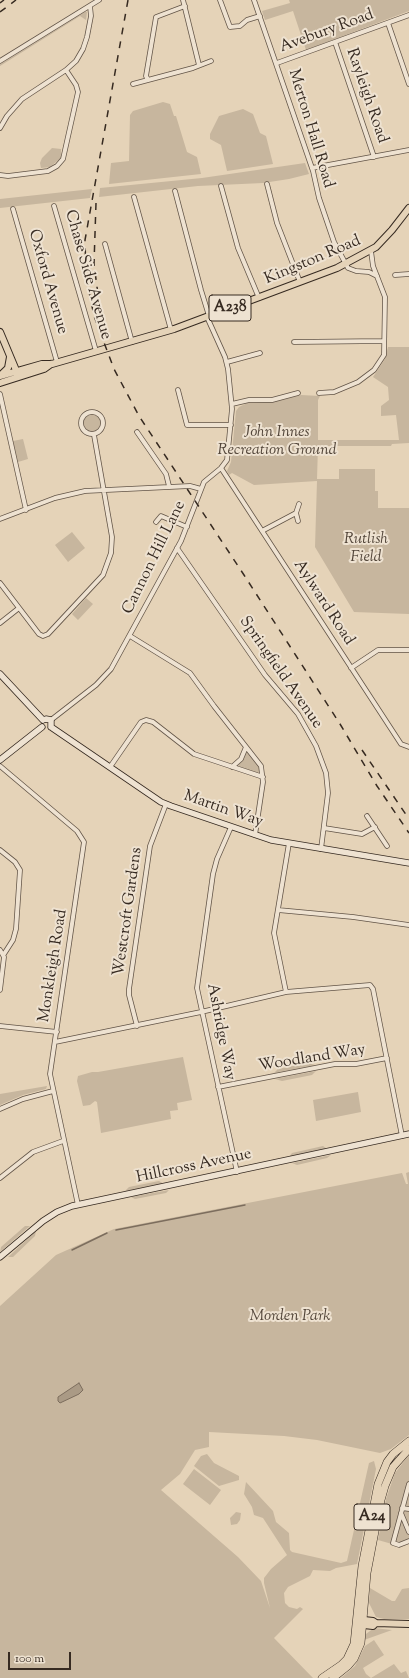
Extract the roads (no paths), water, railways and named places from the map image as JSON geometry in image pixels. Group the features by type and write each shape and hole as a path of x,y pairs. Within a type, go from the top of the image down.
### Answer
{"highway":[{"name":"A24","path":"333,1678 354,1659 361,1643 362,1566 379,1480 389,1460 409,1441"},
{"name":"A24","path":"322,1678 336,1670 347,1659 356,1636 361,1622 370,1552 384,1486 394,1467 409,1449"}],"main road":[{"name":"Kingston Road","path":"18,375 44,369 55,363 171,330 259,298 345,264 371,251 392,230 409,208"},
{"path":"0,332 18,375"},
{"path":"0,376 8,368 10,356"},
{"path":"0,376 18,375"},
{"path":"0,383 18,375"},
{"path":"0,674 43,720"},
{"path":"42,727 48,730 52,727 51,720 46,718 43,720"},
{"path":"0,760 42,727 43,720"},
{"name":"Martin Way","path":"52,727 166,804 255,835 289,844 409,863"},
{"name":"Hillcross Avenue","path":"0,1257 49,1216 78,1204 237,1172 409,1134"},
{"path":"361,1622 373,1626 376,1624 409,1624"}],"street":[{"path":"0,62 99,0"},
{"path":"183,0 199,65"},
{"path":"220,0 230,27 240,26 247,20 260,16"},
{"name":"Merton Hall Road","path":"254,0 312,168 329,231 345,264"},
{"path":"0,128 7,116 22,99 66,70 76,61 85,44 90,21 90,6"},
{"path":"148,80 146,76 156,17 185,6"},
{"name":"Avebury Road","path":"276,63 409,15"},
{"path":"388,23 409,84"},
{"name":"Rayleigh Road","path":"335,42 374,157"},
{"path":"133,84 210,61"},
{"path":"0,175 8,176 48,171 57,166 63,159 78,92 76,85 66,70"},
{"path":"312,168 409,150"},
{"path":"267,184 277,223 300,282"},
{"path":"222,186 238,248 259,298"},
{"name":"Cannon Hill Lane","path":"51,720 100,681 114,664 177,548 187,527 201,489 207,479 221,468 227,460 232,404 227,362 208,317 175,191"},
{"path":"134,197 171,330"},
{"name":"Chase Side Avenue","path":"54,206 96,351"},
{"name":"Oxford Avenue","path":"13,209 55,363"},
{"path":"106,244 132,342"},
{"path":"319,393 341,390 367,377 378,365 384,355 384,293 373,266 371,251"},
{"path":"345,264 352,270 366,271 377,276"},
{"path":"366,271 373,266"},
{"path":"395,275 409,274"},
{"path":"294,342 384,341"},
{"path":"227,362 260,352"},
{"path":"178,390 186,425 231,425"},
{"path":"232,404 249,400 272,400 298,393"},
{"path":"0,394 26,510"},
{"path":"90,412 100,415 104,421 101,431 94,435 87,433 81,423 84,416 90,412"},
{"path":"137,432 166,474 169,486"},
{"path":"0,583 39,634 46,635 102,576 111,553 112,542 94,435"},
{"name":"Aylward Road","path":"221,468 401,744 409,747"},
{"path":"0,519 64,495 104,489 169,486 190,486 201,489"},
{"path":"298,504 296,513 298,521"},
{"path":"262,531 296,513"},
{"path":"156,522 161,516 187,527"},
{"name":"Springfield Avenue","path":"177,548 265,675 298,714 312,739 324,767 328,786 328,799 321,849"},
{"path":"0,623 19,608"},
{"path":"130,636 190,673 261,766 263,777 255,835"},
{"path":"351,668 378,650 409,650"},
{"path":"110,767 141,722 146,720 153,722 194,754 263,777"},
{"path":"232,767 242,759 246,747"},
{"name":"Monkleigh Road","path":"0,766 77,831 84,842 50,1074 63,1141 78,1204"},
{"name":"Westcroft Gardens","path":"137,1026 129,995 129,989 150,846 166,804"},
{"path":"367,816 387,846"},
{"name":"Ashridge Way","path":"231,827 217,859 213,874 197,983 201,1012 237,1172"},
{"path":"324,828 362,834 375,827"},
{"path":"286,992 274,937 289,844"},
{"path":"0,850 15,862 20,870 16,929 13,940 4,954 0,990"},
{"path":"278,910 372,919 409,925"},
{"path":"0,950 4,954"},
{"path":"55,1042 137,1026 286,992 370,985 373,989 402,1136"},
{"path":"0,1026 57,1032"},
{"name":"Woodland Way","path":"218,1088 335,1064 356,1064 386,1058"},
{"path":"0,1109 23,1099 53,1091"},
{"path":"1,1175 33,1152 63,1141"},
{"path":"409,1484 394,1543 399,1545 409,1541"},
{"path":"404,1500 409,1497"},
{"path":"402,1508 409,1509"},
{"path":"401,1513 409,1532"}],"waterway":[{"path":"116,1230 245,1205"},
{"path":"72,1250 107,1233"}],"railway":[{"path":"0,3 4,0"},
{"path":"0,12 16,0"},
{"path":"128,0 85,240 86,277 94,316 114,369 139,416 244,575 340,724 377,786 409,833"},
{"path":"96,203 94,264 102,325"},
{"path":"362,750 409,819"}],"park label":[{"name":"John Innes Recreation Ground","path":"277,442"},
{"name":"Rutlish Field","path":"366,549"},
{"name":"Morden Park","path":"290,1317"}]}
